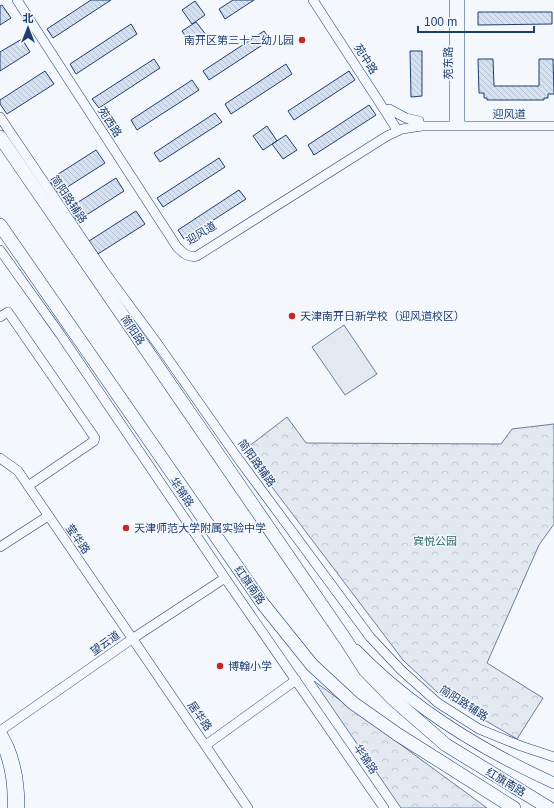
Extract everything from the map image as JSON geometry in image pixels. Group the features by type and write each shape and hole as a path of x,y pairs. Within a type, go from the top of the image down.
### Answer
{"highway":[{"name":"简阳路","path":"0,137 345,639"},
{"name":"红旗南路","path":"0,225 263,604 312,665 353,702 397,734 514,808"},
{"name":"红旗南路","path":"345,639 365,670 392,698 446,745 549,808"}],"main road":[{"path":"345,639 391,683 440,720 520,767 554,782"}],"street":[{"name":"苑西路","path":"17,0 177,247 186,255"},
{"name":"苑中路","path":"313,0 398,128"},
{"name":"苑中路","path":"318,0 389,109 398,128"},
{"name":"苑东路","path":"454,0 454,105 458,122"},
{"name":"苑东路","path":"458,122 460,0"},
{"path":"389,109 406,118 419,121"},
{"name":"简阳路辅路","path":"0,117 106,274 157,343 237,457 370,637 401,670 438,703 479,729 554,757"},
{"name":"迎风道","path":"186,255 194,253 398,128 419,121 458,122 554,120"},
{"name":"迎风道","path":"398,128 458,122 479,126 554,126"},
{"path":"0,133 43,182"},
{"name":"华锦路","path":"0,250 60,334 384,808"},
{"path":"0,317 8,312 96,438 94,441 28,486"},
{"name":"莹华路","path":"0,458 18,471 132,638"},
{"path":"0,547 48,516"},
{"name":"望云道","path":"0,730 132,638 226,578"},
{"name":"居华路","path":"132,638 246,805"},
{"path":"206,745 296,680"},
{"path":"0,730 10,746 15,763 18,778 20,808"},
{"path":"0,742 10,769 12,784 12,808"},
{"path":"236,808 246,805"}],"green space":[{"path":"344,325 377,374 345,395 312,347"},
{"name":"宾悦公园","path":"287,417 306,443 501,444 512,429 554,424 554,524 539,545 487,663 543,698 517,739 438,693 403,660 244,450"},
{"path":"314,681 487,808 401,808"}],"building":[{"path":"91,0 111,0 53,38 47,29"},
{"path":"233,0 254,0 225,19 219,9"},
{"path":"195,1 205,15 192,24 182,10"},
{"path":"2,5 11,18 0,25 0,6"},
{"path":"478,12 552,12 552,24 478,25"},
{"path":"196,22 207,36 192,46 182,31"},
{"path":"131,24 137,34 76,74 70,64"},
{"path":"264,31 270,40 209,80 203,71"},
{"path":"22,39 30,52 0,71 0,52"},
{"path":"410,51 422,51 422,96 411,97"},
{"path":"154,59 160,68 99,108 92,99"},
{"path":"478,59 493,59 494,86 539,86 539,59 553,59 554,94 548,94 548,98 544,98 544,100 487,100 487,98 484,98 484,93 479,93"},
{"path":"286,64 292,74 231,114 225,104"},
{"path":"45,71 54,84 7,114 0,104 0,100"},
{"path":"349,71 355,80 294,120 288,111"},
{"path":"192,80 199,90 137,130 131,120"},
{"path":"369,105 376,115 314,155 308,145"},
{"path":"215,113 222,122 160,162 154,153"},
{"path":"267,126 277,141 263,150 253,136"},
{"path":"286,135 297,150 283,159 272,144"},
{"path":"96,150 105,163 58,193 49,180"},
{"path":"219,158 225,167 163,207 157,198"},
{"path":"116,178 124,191 77,221 69,208"},
{"path":"239,190 246,199 184,239 178,230"},
{"path":"136,211 145,224 98,254 89,241"}],"place":[{"name":"南开区第三十二幼儿园","path":"302,40"},
{"name":"天津南开日新学校（迎风道校区）","path":"292,316"},
{"name":"天津师范大学附属实验中学","path":"126,528"},
{"name":"博翰小学","path":"220,666"}]}
